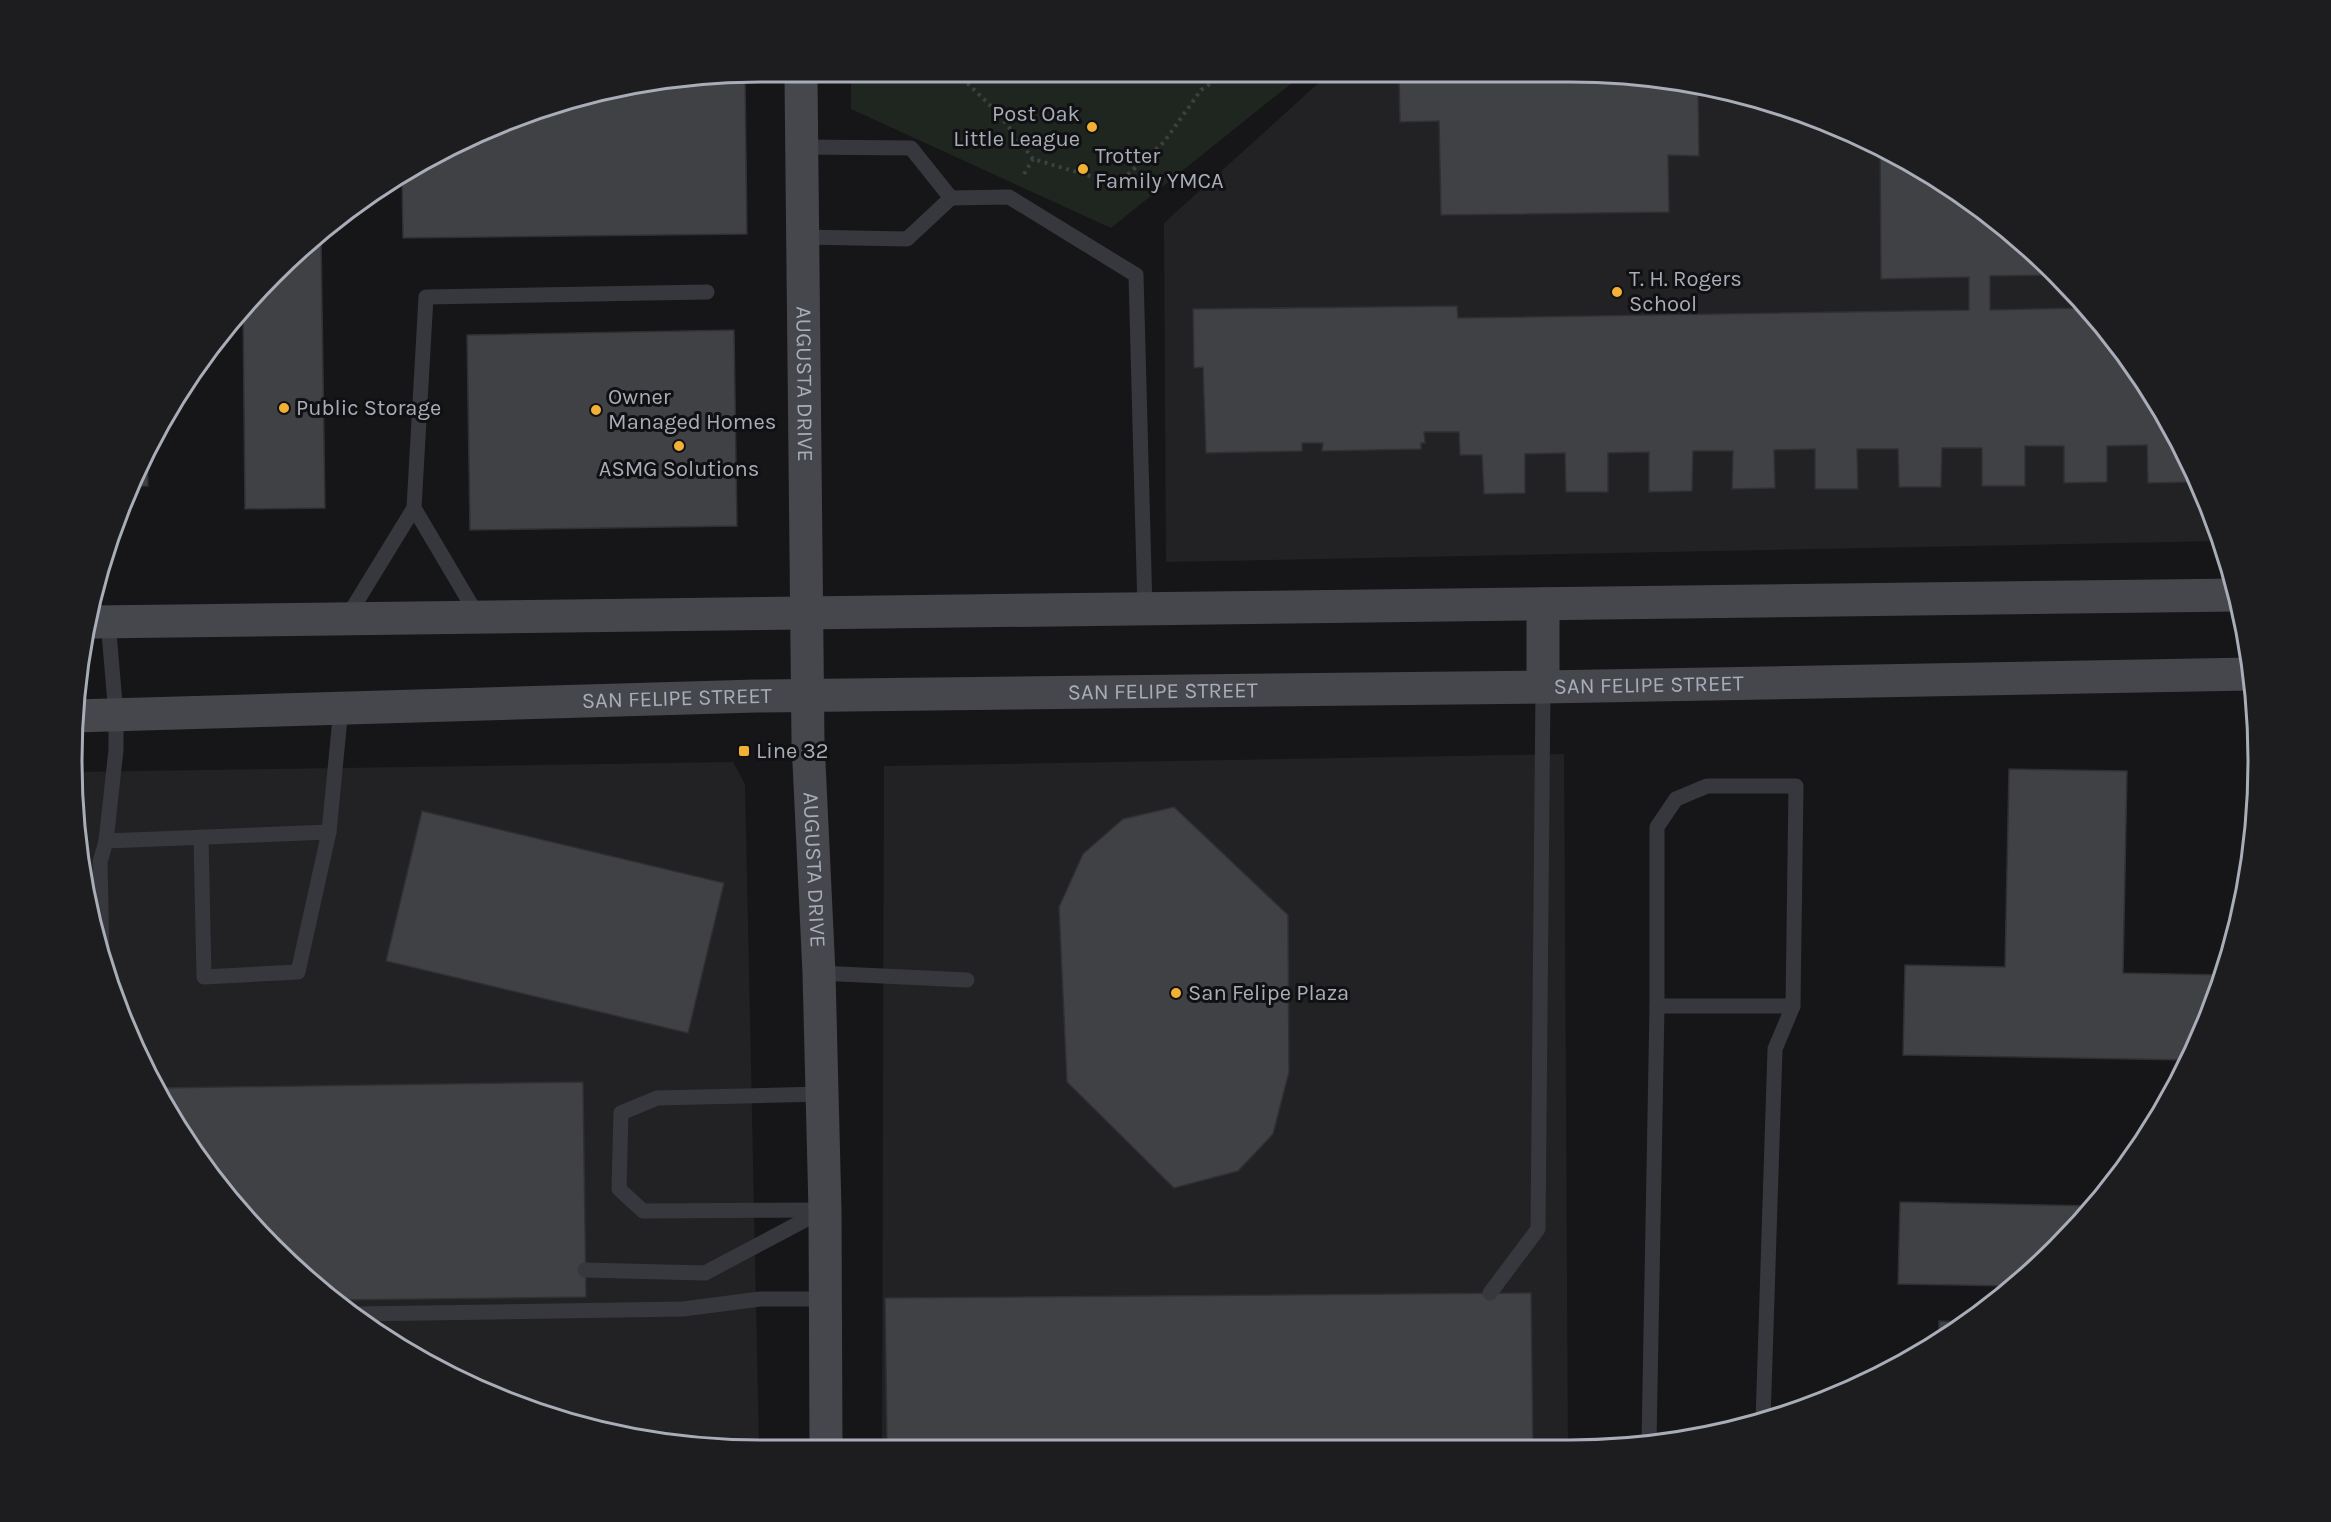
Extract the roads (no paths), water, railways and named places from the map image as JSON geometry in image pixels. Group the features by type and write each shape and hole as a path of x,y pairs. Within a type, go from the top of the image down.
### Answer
{"main road":[{"name":"AUGUSTA DRIVE","path":"801,82 807,696 819,974 825,1210 826,1440"},
{"path":"100,622 806,615 2227,595"},
{"path":"1543,604 1543,687"},
{"name":"SAN FELIPE STREET","path":"84,716 807,696 1543,687 2243,674"}],"lane":[{"path":"802,147 911,148 951,198"},
{"path":"802,237 908,238 951,198 1009,197 1136,275 1145,610"},
{"path":"346,619 414,508 426,297 707,292"},
{"path":"414,508 479,618"},
{"path":"100,622 116,715 116,750 106,841 100,862 101,916"},
{"path":"1490,1293 1538,1229 1543,687"},
{"path":"201,837 204,977 298,972 329,832 341,708"},
{"path":"1649,1435 1657,1006 1657,827 1676,799 1707,786 1796,786 1793,1006 1775,1049 1763,1411"},
{"path":"106,841 329,832"},
{"path":"819,974 967,980"},
{"path":"1657,1006 1793,1006"},
{"path":"821,1094 657,1098 621,1113 619,1190 643,1211 825,1210"},
{"path":"585,1270 705,1273 825,1210"},
{"path":"369,1314 683,1309 760,1299 825,1299"}],"place":[{"name":"Post Oak Little League","path":"1092,127"},
{"name":"Trotter Family YMCA","path":"1083,169"},
{"name":"T. H. Rogers School","path":"1617,292"},
{"name":"Public Storage","path":"284,408"},
{"name":"Owner Managed Homes","path":"596,410"},
{"name":"ASMG Solutions","path":"679,446"},
{"name":"Line 32","path":"744,751"},
{"name":"San Felipe Plaza","path":"1176,993"}]}
